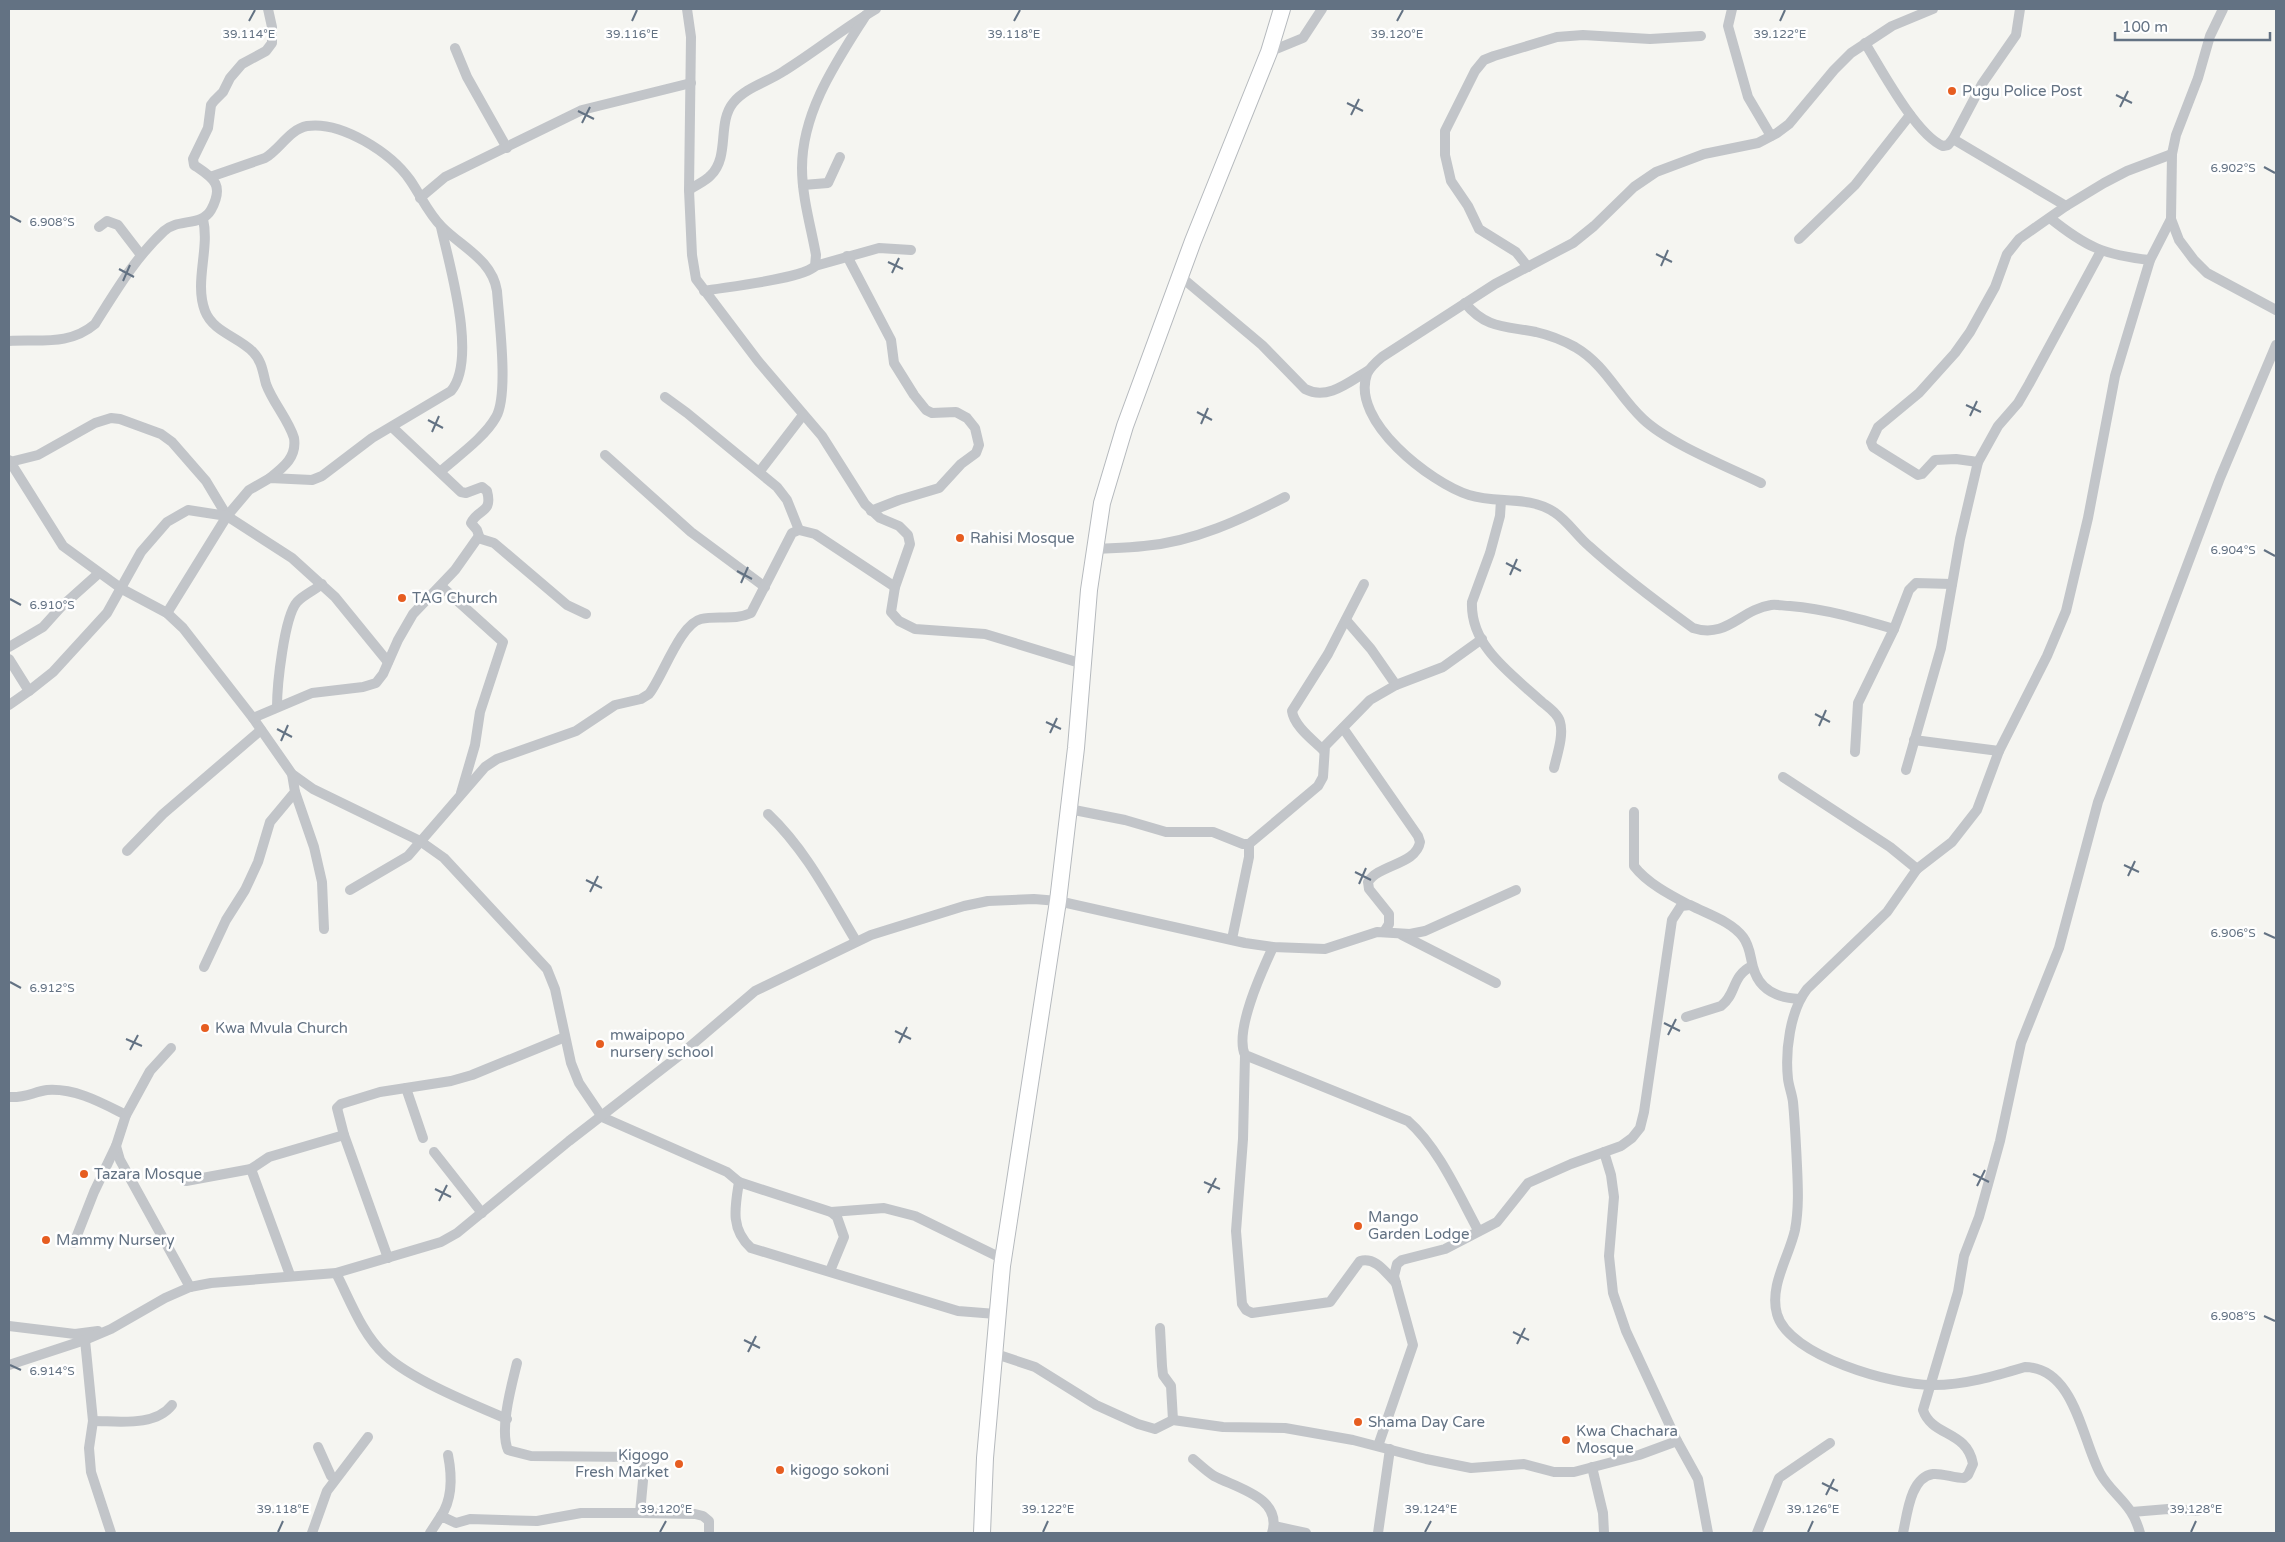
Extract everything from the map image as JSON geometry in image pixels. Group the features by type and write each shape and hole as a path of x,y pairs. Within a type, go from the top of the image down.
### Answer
{"main road":[{"path":"982,1533 996,1314 1058,901 1069,809 1094,548 1102,503 1116,452 1180,276 1269,52 1282,9"}],"street":[{"path":"9,341 76,337 87,331 95,324 141,255 165,230 174,224 203,219 210,212 217,194 216,182 212,176 194,165 193,159 208,128 211,105 242,64 266,51 272,43 272,27 268,9"},
{"path":"687,9 691,37 689,190 696,279 803,415 822,436 848,481 871,511 888,523 899,526 908,535 908,549 895,586 890,612 899,621 915,629 985,634 1083,664"},
{"path":"689,190 711,176 716,168 722,149 726,118 737,99 790,67 876,9"},
{"path":"1269,52 1303,38 1322,9"},
{"path":"1732,9 1728,26 1748,97 1771,136"},
{"path":"1180,276 1262,345 1305,389 1312,393 1322,394 1334,390 1369,370 1382,357 1465,303 1573,242 1594,226 1634,186 1656,172 1704,154 1758,143 1771,136 1789,124 1834,70 1865,43 1892,26 1933,9"},
{"path":"1865,43 1910,115 1938,144 1948,145 1982,84 2016,35 2020,9"},
{"path":"2223,9 2210,36 2198,78 2176,135 2172,154 2171,219 2179,240 2194,260 2207,273 2276,310"},
{"path":"815,266 816,255 803,185 802,155 813,112 837,61 866,15"},
{"path":"1528,267 1516,252 1479,228 1448,172 1444,143 1445,130 1475,70 1484,60 1557,37 1591,35 1650,39 1701,36"},
{"path":"455,48 482,107 507,148"},
{"path":"420,198 445,177 582,110 691,82"},
{"path":"1799,238 1854,185 1910,115"},
{"path":"212,176 273,154 296,130 306,126 346,132 387,156 411,181 420,198 440,226 488,266 495,278 503,376 501,405 497,416 489,427 441,471"},
{"path":"1953,139 2066,206"},
{"path":"1978,462 1956,459 1935,460 1918,475 1873,447 1871,442 1878,427 1919,392 1955,353 1995,287 2010,249 2019,239 2066,206 2127,170 2172,154"},
{"path":"803,185 828,183 840,157"},
{"path":"2050,218 2075,238 2101,251 2150,260"},
{"path":"167,613 227,516 249,490 270,478 288,462 295,445 294,438 270,392 261,363 255,354 224,333 204,310 202,281 206,232 203,219"},
{"path":"2140,1533 2132,1512 2100,1472 2080,1417 2059,1385 2046,1372 2034,1367 2025,1367 1961,1384 1930,1386 1853,1369 1822,1358 1788,1332 1777,1314 1777,1291 1797,1215 1797,1163 1788,1066 1793,1023 1800,999 1887,912 1917,869 1952,842 1977,810 1999,751 2047,656 2066,611 2088,518 2114,376 2150,260 2171,219"},
{"path":"99,227 108,221 116,224 141,255"},
{"path":"270,478 312,480 451,391 460,374 461,331 457,297 440,226"},
{"path":"704,291 806,272 815,266 880,248 911,250"},
{"path":"1906,770 1941,648 1952,584 1978,462 1998,426 2018,403 2030,384 2101,251"},
{"path":"847,256 891,340 894,362 914,395 926,410 932,413 956,412 967,418 974,428 979,445 976,453 961,464 939,488 871,511"},
{"path":"1465,303 1474,314 1497,327 1538,333 1575,347 1594,360 1644,421 1670,437 1760,483"},
{"path":"1903,1533 1911,1496 1923,1478 1935,1474 1964,1478 1968,1475 1973,1464 1968,1446 1959,1438 1930,1423 1925,1417 1923,1410 1958,1292 1964,1256 1979,1217 2000,1141 2021,1043 2059,948 2098,802 2216,487 2273,362 2276,345"},
{"path":"1369,370 1365,385 1369,408 1381,429 1415,463 1441,483 1468,495 1533,503 1556,513 1589,547 1693,628 1716,631 1751,612 1771,605 1812,608 1853,616 1894,630"},
{"path":"665,397 760,471 787,500 799,530"},
{"path":"760,471 803,415"},
{"path":"227,516 206,481 172,442 154,431 120,419 111,418 95,423 38,455 9,461 63,546 122,590 167,613 183,628 253,718 292,774 314,789 420,841 444,858 547,969 555,989 565,1037 578,1083 602,1117 727,1172 739,1182 831,1212 837,1217 844,1238 830,1271"},
{"path":"253,718 312,693 372,685 380,679 413,614 441,586 478,538 479,533 472,523 474,518 486,510 488,503 487,491 482,487 466,493 461,492 441,471 392,427"},
{"path":"605,455 691,532 765,587"},
{"path":"1094,548 1146,546 1203,533 1244,518 1285,497"},
{"path":"1501,500 1500,516 1490,553 1472,602 1472,613 1482,639 1500,665 1545,704 1560,722 1554,768"},
{"path":"9,705 53,672 107,613 122,590 141,552 167,522 188,510 227,516 280,550 322,584 340,602 388,662"},
{"path":"799,530 815,534 895,586"},
{"path":"350,890 408,856 485,767 497,759 576,731 615,705 641,699 649,694 688,627 703,618 728,619 751,612 788,539 799,530"},
{"path":"478,538 494,543 566,605 586,614"},
{"path":"9,647 43,627 61,607 99,573"},
{"path":"1855,752 1858,703 1894,630 1911,586 1924,582 1952,584"},
{"path":"277,707 279,672 294,606 300,599 322,584"},
{"path":"1323,750 1306,733 1292,711 1346,620 1364,584"},
{"path":"441,586 503,642 480,712 475,745 460,798"},
{"path":"1346,620 1371,649 1396,685"},
{"path":"1069,809 1125,820 1166,832 1213,832 1242,844 1249,844 1318,786 1324,777 1323,750 1328,742 1370,700 1396,685 1443,667 1482,639"},
{"path":"9,659 29,691"},
{"path":"1344,728 1384,784 1420,842 1414,854 1374,875 1368,882 1369,890 1389,914 1389,924 1384,932"},
{"path":"127,851 163,814 261,730"},
{"path":"1914,740 1999,751"},
{"path":"292,774 295,792 314,847 322,882 324,928"},
{"path":"1783,777 1890,847 1917,869"},
{"path":"204,967 226,920 245,890 258,862 270,822 295,792"},
{"path":"1634,812 1634,866 1639,873 1660,888 1736,930 1748,944 1752,966 1757,978 1768,991 1783,997 1800,999"},
{"path":"768,814 787,832 804,854 856,941"},
{"path":"1232,939 1249,857 1249,844"},
{"path":"1402,935 1425,931 1516,890"},
{"path":"9,1365 85,1340 111,1329 190,1287 336,1273 441,1242 482,1213 569,1141 680,1055 755,991 856,941 919,919 964,906 1013,900 1058,901 1161,926 1273,947 1325,949 1384,932 1402,935 1496,983"},
{"path":"1378,1446 1414,1345 1396,1283 1394,1271 1397,1264 1402,1260 1445,1249 1478,1230 1497,1222 1528,1183 1570,1164 1621,1146 1632,1138 1640,1128 1647,1097 1652,1045 1660,1010 1672,920 1681,906 1690,905"},
{"path":"1273,947 1258,980 1244,1029 1242,1049 1245,1055 1243,1139 1236,1231 1242,1304 1246,1310 1252,1313 1330,1302 1360,1261 1368,1259 1377,1263 1396,1283"},
{"path":"1686,1017 1721,1006 1730,996 1738,977 1752,966"},
{"path":"388,1258 344,1135 338,1105 380,1092 450,1081 472,1075 565,1037"},
{"path":"74,1243 91,1199 116,1146 126,1116 150,1071 171,1048"},
{"path":"1245,1055 1408,1121 1417,1128 1437,1158 1478,1230"},
{"path":"406,1088 423,1138"},
{"path":"9,1097 28,1097 41,1091 64,1091 91,1099 126,1116"},
{"path":"186,1181 251,1169 268,1157 344,1135"},
{"path":"116,1146 129,1177 190,1287"},
{"path":"434,1152 482,1213"},
{"path":"1604,1152 1611,1175 1614,1197 1609,1256 1612,1294 1626,1331 1677,1441 1698,1479 1708,1533"},
{"path":"251,1169 290,1276"},
{"path":"739,1182 734,1214 742,1241 751,1248 958,1311 996,1314"},
{"path":"831,1212 884,1208 915,1216 1003,1259"},
{"path":"336,1273 367,1332 385,1355 440,1388 507,1419"},
{"path":"9,1326 75,1334 111,1329"},
{"path":"1160,1328 1163,1375 1171,1386 1173,1420"},
{"path":"85,1340 93,1421 89,1448 91,1472 111,1533"},
{"path":"993,1353 1035,1367 1096,1405 1138,1424 1155,1429 1173,1420 1223,1427 1285,1428 1353,1440 1471,1468 1524,1464 1554,1472 1574,1472 1677,1441"},
{"path":"517,1363 507,1419 508,1450 531,1456 635,1457 645,1459 640,1513"},
{"path":"93,1421 150,1419 162,1416 172,1405"},
{"path":"312,1533 320,1507 335,1479 368,1437"},
{"path":"1757,1533 1779,1478 1830,1443"},
{"path":"318,1446 331,1476 335,1479"},
{"path":"1378,1533 1390,1449"},
{"path":"430,1533 447,1502 451,1480 448,1455"},
{"path":"1192,1459 1213,1475 1255,1494 1270,1511 1273,1529 1306,1533"},
{"path":"1592,1467 1603,1513 1604,1533"},
{"path":"2132,1512 2168,1509 2198,1511"},
{"path":"441,1516 456,1523 470,1519 537,1521 581,1513 695,1514 704,1516 709,1521 709,1533"}],"place":[{"name":"Pugu Police Post","path":"1952,91"},
{"name":"Rahisi Mosque","path":"960,538"},
{"name":"TAG Church","path":"402,598"},
{"name":"Kwa Mvula Church","path":"205,1028"},
{"name":"mwaipopo nursery school","path":"600,1044"},
{"name":"Tazara Mosque","path":"84,1174"},
{"name":"Mango Garden Lodge","path":"1358,1226"},
{"name":"Mammy Nursery","path":"46,1240"},
{"name":"Shama Day Care","path":"1358,1422"},
{"name":"Kwa Chachara Mosque","path":"1566,1440"},
{"name":"Kigogo Fresh Market","path":"679,1464"},
{"name":"kigogo sokoni","path":"780,1470"}]}
